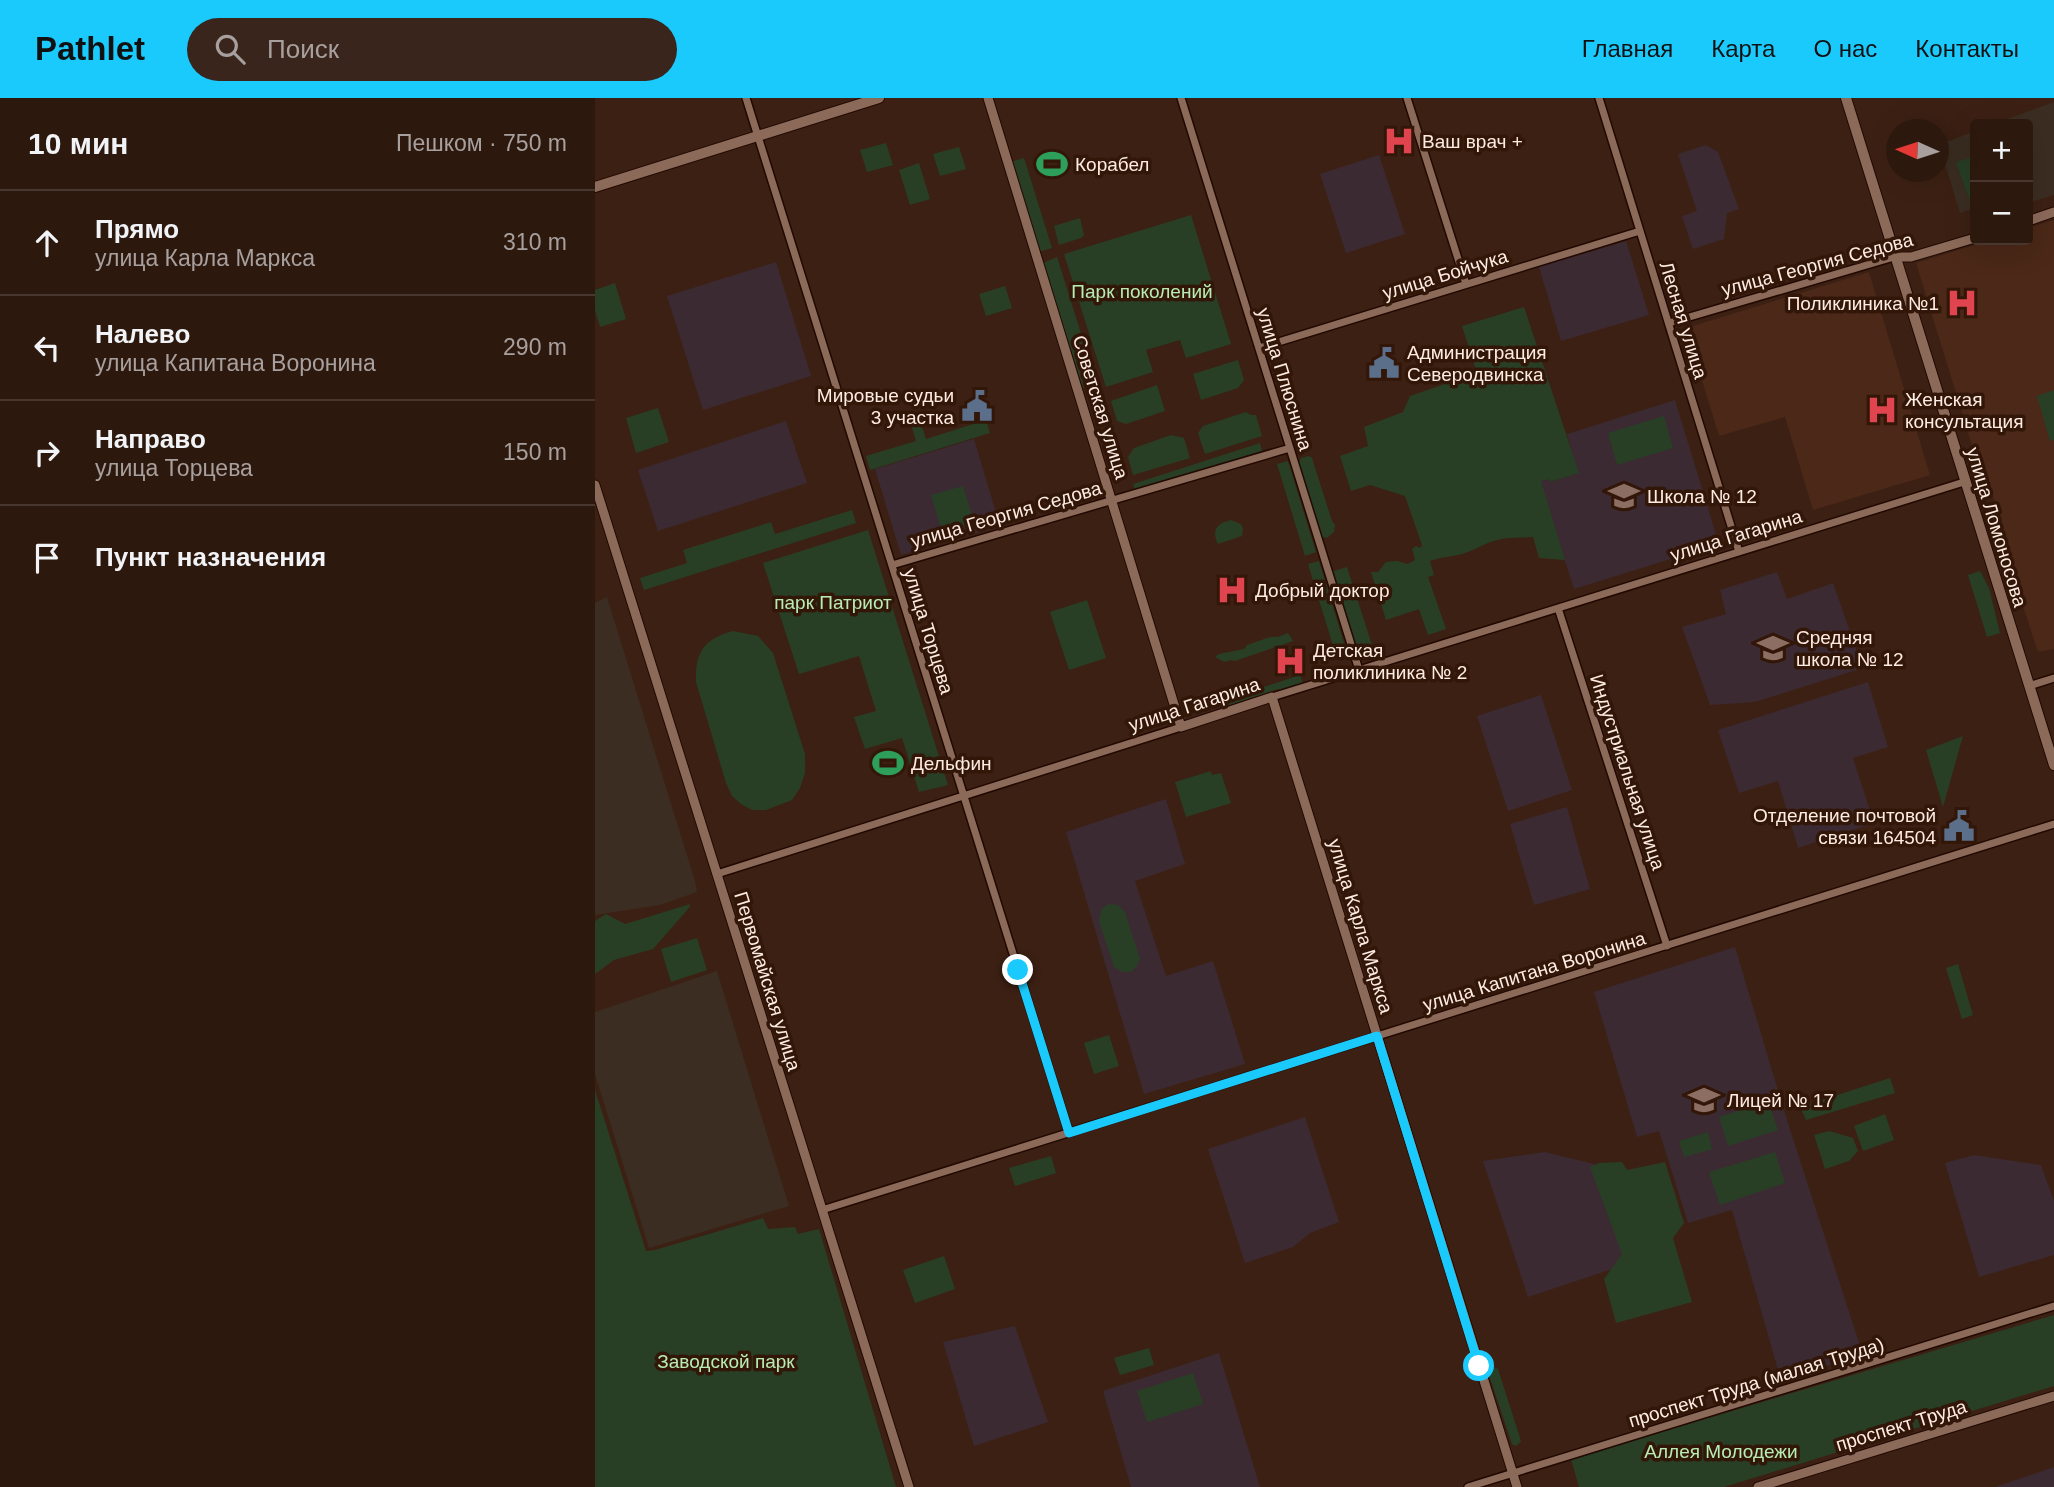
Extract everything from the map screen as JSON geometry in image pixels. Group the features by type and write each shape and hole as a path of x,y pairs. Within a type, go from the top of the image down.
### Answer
{"main road":[{"path":"595,187 879,98"},
{"name":"улица Ломоносова","path":"1846,98 2054,765"}],"street":[{"name":"улица Торцева","path":"746,98 1069,1133"},
{"name":"Советская улица","path":"988,98 1181,726"},
{"name":"улица Плюснина","path":"1181,98 1359,670"},
{"path":"1407,98 1466,284"},
{"name":"Лесная улица","path":"1599,98 1739,552"},
{"path":"2033,219 2054,212"},
{"name":"улица Бойчука","path":"1259,348 1640,231"},
{"name":"улица Георгия Седова","path":"1669,324 1894,257 1912,257 1970,240"},
{"name":"улица Георгия Седова","path":"892,565 1290,448"},
{"name":"улица Гагарина","path":"717,874 1272,697 1964,482"},
{"name":"Первомайская улица","path":"595,485 909,1487"},
{"name":"Индустриальная улица","path":"1558,608 1667,946"},
{"path":"2029,686 2054,678"},
{"name":"улица Карла Маркса","path":"1272,697 1517,1487"},
{"name":"улица Капитана Воронина","path":"822,1210 2054,824"},
{"name":"проспект Труда (малая Труда)","path":"1468,1487 2054,1306"},
{"name":"проспект Труда","path":"1758,1487 2054,1396"}],"shaded area":[{"path":"2054,102 2054,195 2033,201 2033,119 2008,119"},
{"path":"1970,133 1970,210 1960,213 1949,177 1949,141"},
{"path":"1706,145 1718,152 1739,209 1727,213 1724,239 1693,249 1682,216 1697,211 1678,154"},
{"path":"1379,155 1405,234 1346,253 1320,174"},
{"path":"2054,220 2054,649 2038,652 1995,520 2000,518 1977,444 1972,445 1916,263 1975,245 2033,245 2033,226"},
{"path":"1626,241 1649,315 1561,341 1539,267"},
{"path":"776,262 811,376 703,410 667,296"},
{"path":"1869,272 1930,475 1813,510 1785,417 1719,436 1686,328"},
{"name":"Школа № 12","path":"1675,400 1719,544 1574,589 1540,481 1549,478 1550,482 1578,473 1567,434"},
{"path":"786,421 807,483 658,531 638,470"},
{"path":"974,439 1000,526 901,555 875,469"},
{"name":"Средняя школа № 12","path":"1777,572 1787,599 1833,583 1863,668 1755,702 1710,705 1682,627 1726,614 1720,590"},
{"path":"607,597 697,892 660,905 595,915 595,603"},
{"path":"1868,682 1888,747 1853,758 1874,823 1798,848 1778,781 1739,793 1718,730"},
{"path":"1541,695 1572,790 1508,811 1477,716"},
{"path":"1166,799 1185,864 1135,881 1166,976 1213,961 1245,1064 1144,1094 1066,832"},
{"path":"1567,807 1590,889 1534,905 1510,824"},
{"name":"Лицей № 17","path":"1735,947 1786,1117 1863,1355 1781,1380 1732,1210 1688,1223 1659,1131 1637,1137 1594,992"},
{"path":"717,971 789,1206 649,1248 595,1074 595,1012"},
{"path":"1305,1117 1339,1222 1310,1233 1293,1247 1245,1263 1208,1149"},
{"path":"1545,1152 1594,1164 1626,1257 1615,1268 1528,1297 1483,1161"},
{"path":"1974,1155 2041,1165 2054,1201 2054,1255 1979,1277 1945,1163"},
{"path":"1015,1326 1048,1422 974,1446 943,1342"},
{"path":"1219,1353 1260,1487 1131,1487 1103,1391"},
{"path":"2054,1467 2054,1487 1995,1487"}],"green space":[{"path":"886,143 893,165 867,172 860,150"},
{"path":"959,147 966,169 940,176 933,154"},
{"path":"1024,158 1052,248 1039,252 1011,162"},
{"path":"1970,158 1970,201 1956,162"},
{"path":"919,163 930,199 910,205 899,170"},
{"name":"Парк поколений","path":"1191,215 1231,344 1186,358 1180,340 1146,350 1153,372 1106,387 1064,254"},
{"path":"1080,218 1084,235 1059,245 1054,226"},
{"path":"1057,257 1097,384 1083,388 1043,263"},
{"path":"615,283 626,319 600,327 595,310 595,290"},
{"path":"1005,286 1012,308 986,316 979,294"},
{"path":"1524,307 1579,473 1550,482 1549,479 1541,481 1565,560 1539,558 1533,537 1499,540 1462,554 1430,561 1434,575 1428,577 1446,629 1428,635 1419,609 1386,620 1371,572 1378,572 1386,562 1408,564 1415,560 1412,549 1422,545 1405,496 1370,485 1351,491 1340,456 1368,446 1364,427 1403,412 1410,396 1477,373 1462,326"},
{"path":"1238,360 1244,380 1238,388 1201,400 1193,374"},
{"path":"1157,385 1165,411 1126,424 1117,421 1111,401"},
{"path":"2054,390 2054,440 2050,441 2037,396"},
{"path":"658,408 669,442 636,453 626,418"},
{"path":"1246,412 1256,415 1262,436 1205,454 1198,433 1203,426"},
{"path":"1664,416 1673,448 1617,465 1608,433"},
{"path":"986,420 990,433 870,470 866,456 916,441 911,424 920,421 926,439"},
{"path":"1171,435 1184,438 1190,458 1133,475 1128,457 1134,448"},
{"path":"1260,443 1262,451 1135,491 1133,484"},
{"path":"1301,458 1312,458 1335,525 1334,532 1327,538 1320,536 1298,465"},
{"path":"1288,461 1316,552 1305,556 1277,464"},
{"path":"963,486 974,522 942,532 931,495"},
{"path":"852,510 856,523 644,590 640,578 687,563 683,550 771,522 775,534"},
{"path":"1231,520 1241,524 1242,536 1218,544 1215,531 1222,523"},
{"name":"парк Патриот","path":"868,530 948,785 919,792 902,738 865,749 854,717 876,711 859,656 799,674 763,563"},
{"path":"1319,561 1347,653 1314,663 1312,656 1334,649 1308,564"},
{"path":"1347,567 1372,645 1356,650 1331,572"},
{"path":"1980,571 1989,588 2000,633 1987,637 1968,575"},
{"path":"1087,600 1106,658 1069,670 1050,612"},
{"path":"733,631 758,636 773,653 805,754 805,773 792,800 766,810 752,810 732,796 696,682 697,662 703,648 715,638"},
{"path":"1288,633 1293,641 1235,661 1224,662 1215,657 1244,649 1247,645 1270,637"},
{"path":"1300,675 1303,684 1283,691 1278,689 1220,708 1218,702"},
{"path":"1963,736 1943,807 1926,750"},
{"path":"1211,771 1212,775 1221,773 1231,803 1186,817 1175,782"},
{"path":"690,904 653,949 614,960 595,974 595,921 606,914 625,924"},
{"path":"1108,904 1118,905 1125,912 1140,959 1131,972 1122,972 1114,967 1099,921 1101,910"},
{"path":"697,938 707,970 671,982 661,949"},
{"path":"1958,964 1973,1015 1962,1019 1946,968"},
{"path":"1109,1035 1119,1066 1094,1074 1084,1043"},
{"path":"1890,1078 1895,1093 1806,1120 1800,1107"},
{"name":"Заводской парк","path":"595,1090 646,1251 763,1218 768,1229 795,1227 798,1234 819,1229 896,1487 595,1487"},
{"path":"1768,1101 1778,1130 1728,1146 1719,1117"},
{"path":"1885,1114 1894,1140 1863,1151 1854,1126"},
{"path":"1829,1131 1853,1138 1858,1151 1849,1161 1825,1169 1814,1135"},
{"path":"1708,1132 1712,1149 1684,1157 1679,1141"},
{"path":"1775,1152 1785,1183 1720,1205 1709,1172"},
{"path":"1051,1156 1056,1173 1015,1186 1009,1168"},
{"path":"1622,1162 1627,1170 1665,1162 1684,1223 1673,1238 1692,1302 1616,1323 1604,1279 1622,1254 1590,1167 1599,1163"},
{"path":"944,1256 955,1289 915,1303 903,1270"},
{"name":"Аллея Молодежи","path":"2054,1315 2054,1386 1724,1487 1579,1487 1571,1459"},
{"path":"1149,1348 1154,1365 1120,1375 1114,1358"},
{"path":"1489,1368 1498,1369 1521,1441 1516,1446 1512,1444 1488,1372"},
{"path":"1193,1373 1203,1404 1147,1422 1137,1391"}],"place":[{"name":"Ваш врач +","path":"1399,141"},
{"name":"Корабел","path":"1052,164"},
{"name":"Поликлиника №1","path":"1962,303"},
{"name":"Администрация Северодвинска","path":"1384,363"},
{"name":"Мировые судьи 3 участка","path":"977,406"},
{"name":"Женская консультация","path":"1882,410"},
{"name":"Школа № 12","path":"1624,496"},
{"name":"Добрый доктор","path":"1232,590"},
{"name":"Средняя школа № 12","path":"1773,648"},
{"name":"Детская поликлиника № 2","path":"1290,661"},
{"name":"Дельфин","path":"888,763"},
{"name":"Отделение почтовой связи 164504","path":"1959,826"},
{"name":"Лицей № 17","path":"1704,1100"}],"route":[{"path":"1018,970 1069,1133 1377,1036 1479,1366"}]}
